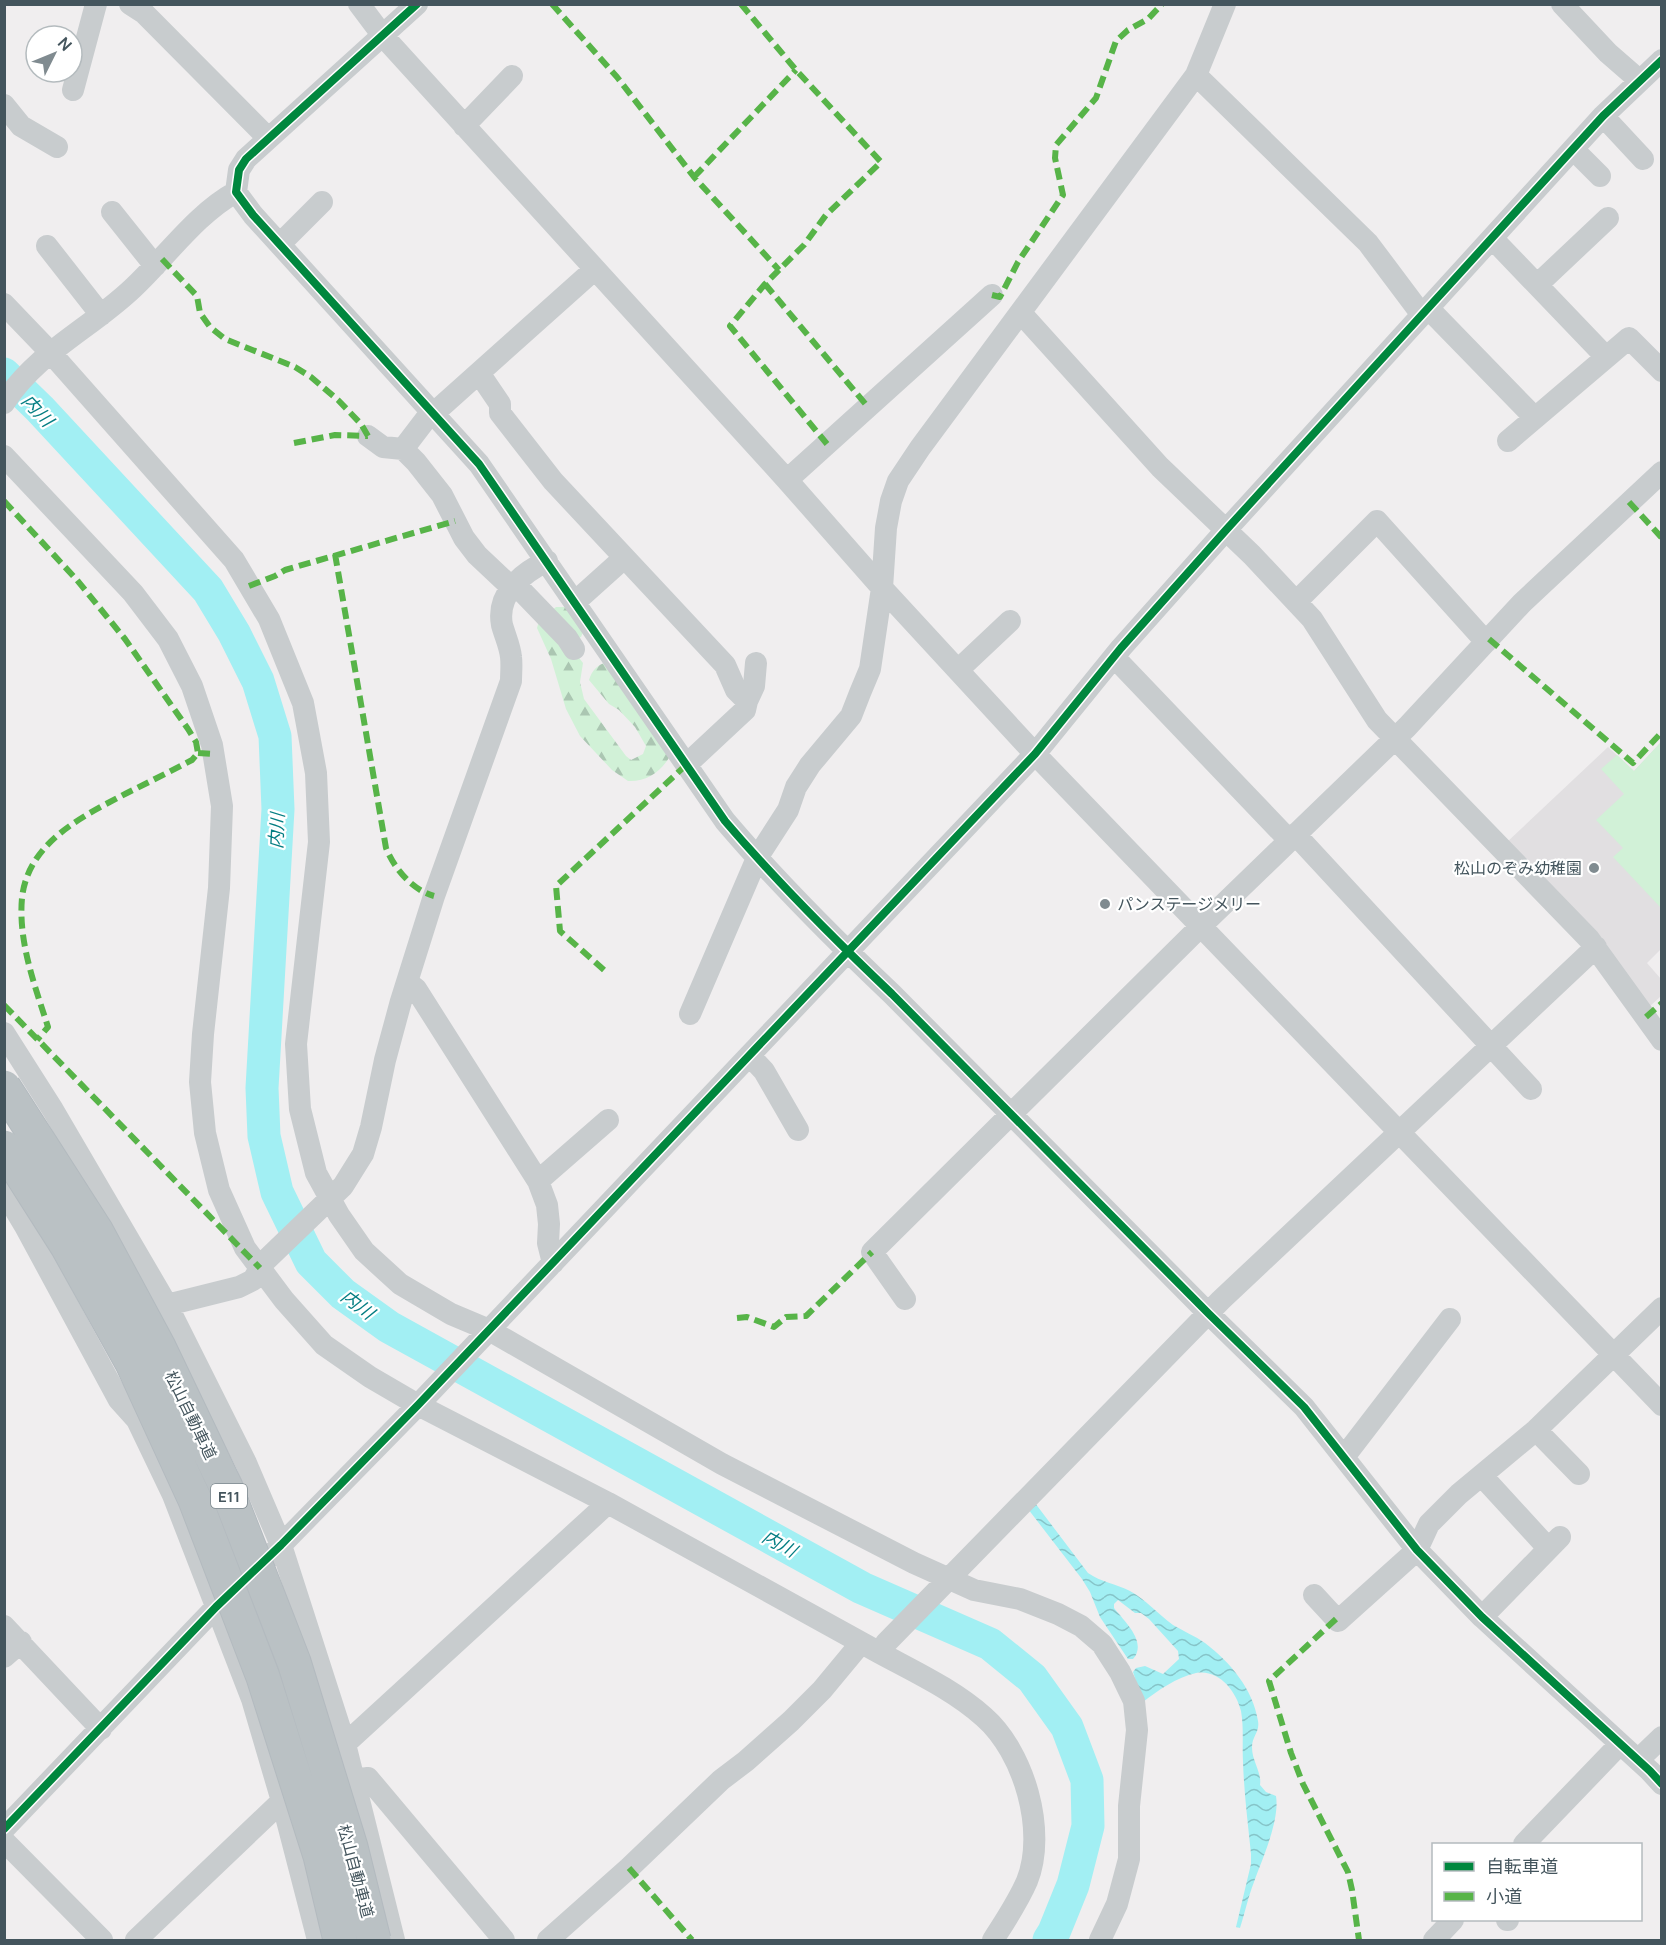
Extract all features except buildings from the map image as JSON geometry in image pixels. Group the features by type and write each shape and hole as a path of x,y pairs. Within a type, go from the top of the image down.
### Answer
{"highway":[{"name":"松山自動車道","path":"4,1087 97,1232 159,1347 226,1487 294,1662 351,1847 374,1941"},
{"name":"松山自動車道","path":"4,1147 67,1246 132,1363 195,1500 263,1677 320,1856 340,1941"}],"street":[{"path":"81,86 96,4"},
{"path":"130,4 144,13 268,138"},
{"path":"359,4 382,36 1035,754 1662,1405"},
{"path":"417,4 246,159 239,170 236,192 253,215 479,464 724,821 757,858 848,952 1304,1407 1417,1550 1482,1617 1662,1784"},
{"path":"690,1014 757,858 788,810 796,787 810,765 851,716 870,669 882,588 886,528 891,501 898,481 1196,75 1225,4"},
{"path":"1562,4 1608,53 1639,80"},
{"path":"4,1829 216,1607 281,1545 421,1402 1035,754 1114,657 1226,530 1603,116 1662,60"},
{"path":"1196,75 1368,243 1425,311 1535,418"},
{"path":"464,126 512,76"},
{"path":"4,105 21,126 57,147"},
{"path":"1603,116 1643,159"},
{"path":"1573,149 1600,176"},
{"path":"4,403 24,376 47,354 101,315 132,289 218,202 236,192"},
{"path":"280,244 322,202"},
{"path":"112,212 155,266"},
{"path":"1537,285 1608,218"},
{"path":"1492,238 1605,357"},
{"path":"47,246 101,315"},
{"path":"403,449 433,412 595,269"},
{"path":"787,480 992,295"},
{"path":"4,304 234,561 269,618 303,703 316,772 319,842 296,1044 300,1109 316,1173 328,1200 364,1251 400,1284 451,1314 722,1464 914,1563 943,1582 1020,1599 1081,1626 1102,1644 1120,1672 1134,1701 1137,1730 1129,1806 1129,1859 1117,1904 1100,1941"},
{"path":"1021,312 1161,467 1252,555 1312,620 1377,720 1596,947 1662,1040"},
{"path":"1508,441 1629,338 1662,370"},
{"path":"479,373 500,404 500,413 553,481 725,665 736,690 747,701"},
{"path":"368,436 383,447 403,449 442,495 464,538 477,555 512,585 574,649"},
{"path":"4,456 133,593 168,639 192,686 212,745 222,806 220,864 200,1082 205,1133 219,1190 245,1248 262,1265 284,1300 324,1345 370,1377 421,1402 876,1646 947,1690 985,1718 1010,1749 1027,1786 1033,1816 1034,1848 1028,1879 993,1941"},
{"path":"905,1299 872,1252 1394,738 1522,603 1662,472"},
{"path":"1296,602 1377,520 1486,642"},
{"path":"575,602 624,558"},
{"path":"167,1305 239,1287 253,1280 262,1265 343,1186 363,1154 385,1060 407,982 460,821 512,681 511,657 502,623 501,607 512,585 533,567 547,561"},
{"path":"958,670 1010,621"},
{"path":"1114,657 1292,837 1531,1089"},
{"path":"686,765 745,710 754,686 756,663"},
{"path":"548,1941 722,1780 791,1721 822,1690 876,1646 943,1582 1209,1314 1596,947"},
{"path":"407,982 416,989 538,1181 547,1205 548,1243 553,1263"},
{"path":"4,1033 167,1305 246,1463 281,1545 345,1744 394,1941"},
{"path":"750,1056 764,1071 798,1130"},
{"path":"538,1181 608,1120"},
{"path":"4,1191 26,1226 119,1400 137,1420 173,1495 252,1699 282,1801 318,1941"},
{"path":"1314,1595 1338,1621 1417,1550 1429,1524 1459,1494 1536,1430 1662,1308"},
{"path":"1344,1457 1450,1319"},
{"path":"1536,1430 1579,1474"},
{"path":"1482,1476 1554,1542 1482,1617"},
{"path":"345,1744 608,1503"},
{"path":"4,1626 13,1650 101,1729"},
{"path":"1638,1760 1662,1737"},
{"path":"1526,1843 1620,1744"},
{"path":"354,1780 368,1778 504,1941"},
{"path":"136,1941 282,1801"},
{"path":"4,1841 23,1857 102,1941"},
{"path":"1434,1941 1452,1921"}],"shaded area":[{"path":"1661,742 1661,949 1647,963 1661,979 1661,996 1647,1009 1506,843 1608,747 1634,771"}],"green space":[{"path":"556,607 569,607 584,630 581,637 576,639 576,654 583,663 580,682 584,699 626,756 631,760 643,754 646,746 635,727 619,710 609,704 589,680 596,668 608,662 670,756 662,767 647,778 628,781 612,770 580,736 566,709 551,659 537,628 539,621"},
{"path":"1661,742 1661,908 1613,857 1623,848 1596,820 1624,794 1601,769 1617,755 1634,771"}],"water":[{"path":"1035,1503 1088,1573 1130,1591 1173,1625 1205,1643 1223,1659 1246,1687 1258,1721 1252,1747 1260,1776 1260,1785 1266,1792 1276,1796 1277,1806 1270,1840 1240,1928 1236,1927 1251,1864 1251,1854 1244,1785 1242,1717 1239,1703 1225,1683 1212,1674 1204,1673 1196,1673 1175,1681 1143,1702 1133,1672 1136,1668 1145,1666 1163,1674 1179,1659 1178,1651 1149,1619 1141,1613 1135,1613 1118,1600 1114,1608 1133,1632 1138,1646 1133,1659 1128,1659 1100,1617 1082,1579 1028,1509"}],"waterway":[{"name":"内川","path":"4,374 40,409 208,590 234,633 258,681 275,736 278,809 262,1088 264,1136 277,1192 311,1262 343,1294 389,1327 862,1588 990,1644 1032,1678 1067,1727 1087,1780 1088,1826 1073,1885 1049,1940"}],"marked path":[{"path":"552,4 617,77 694,177 779,270"},
{"path":"741,4 796,70 881,162 826,215 804,245 765,284 730,326 827,444"},
{"path":"992,295 1000,297 1018,262 1063,195 1055,158 1056,145 1096,98 1116,41 1128,30 1148,19 1162,4"},
{"path":"694,177 796,70"},
{"path":"162,259 197,296 200,313 210,327 225,339 295,367 311,377 338,400 361,424 368,436"},
{"path":"765,284 868,407"},
{"path":"294,443 335,435 368,436"},
{"path":"4,501 77,580 125,639 188,729 196,742 198,753 192,760 76,822 46,846 35,861 26,878 21,914 29,964 48,1027 37,1040"},
{"path":"1629,502 1662,538"},
{"path":"249,586 285,570 455,521"},
{"path":"335,554 386,848 405,877 418,889 434,896"},
{"path":"1489,639 1633,763 1662,732"},
{"path":"198,753 214,754"},
{"path":"604,970 560,931 556,886 686,765"},
{"path":"1646,1017 1662,1003"},
{"path":"4,1005 260,1268"},
{"path":"737,1318 747,1317 774,1327 786,1317 806,1316 872,1252"},
{"path":"1336,1619 1269,1681 1303,1784 1348,1872 1359,1940"},
{"path":"629,1868 692,1940"}],"cycle path":[{"path":"417,4 246,159 239,170 236,192 253,215 479,464 725,821 745,844 827,931 1304,1407 1417,1550 1482,1617 1662,1784"},
{"path":"4,1829 216,1607 281,1545 418,1405 1035,754 1121,648 1226,530 1603,116 1662,60"}],"place":[{"name":"松山のぞみ幼稚園","path":"1594,868"},
{"name":"パンステージメリー","path":"1105,904"}]}
